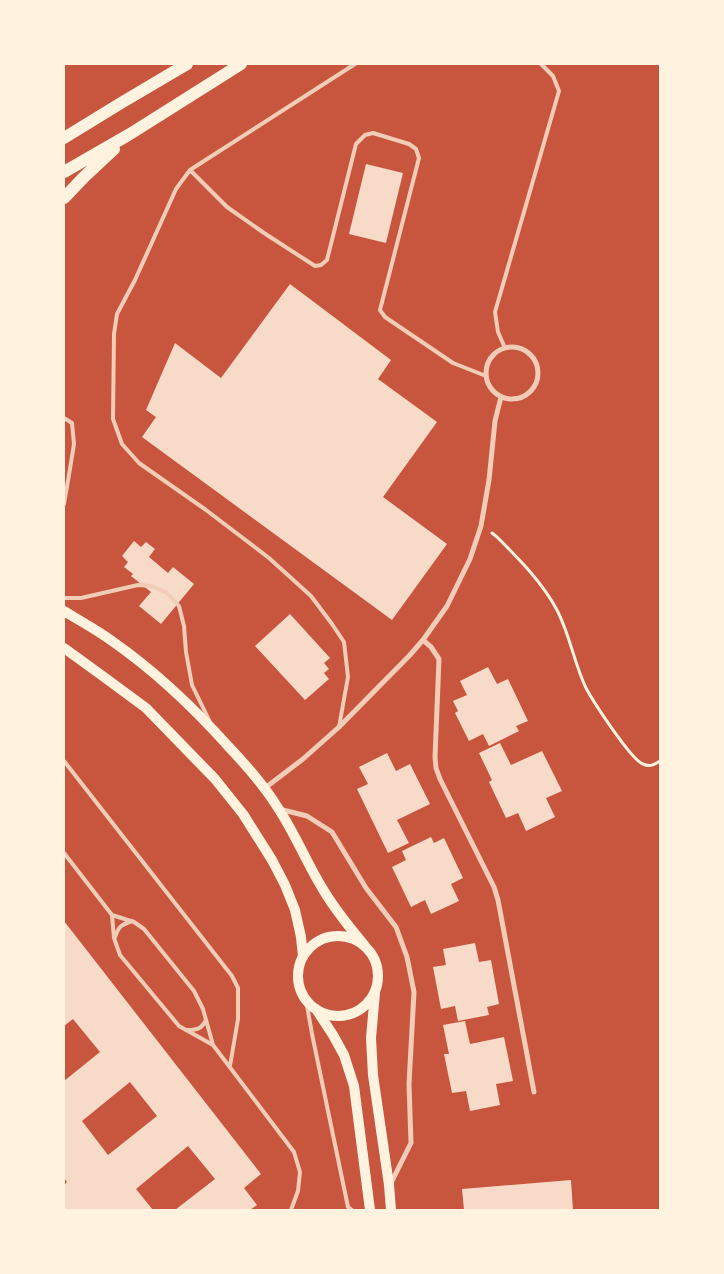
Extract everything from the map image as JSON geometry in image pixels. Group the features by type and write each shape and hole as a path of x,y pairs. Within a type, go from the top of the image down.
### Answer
{"main road":[{"path":"64,138 187,64"},
{"path":"64,172 130,134 241,64"},
{"path":"64,198 130,134"},
{"path":"64,611 112,641 152,671 208,723 246,765 279,809 323,890 340,917 374,957 378,975 371,1038 373,1075 391,1210"},
{"path":"64,648 146,708 215,779 243,814 272,860 295,910 301,937 300,988 306,1000 321,1012 345,1015 358,1011 365,1006 376,989"},
{"path":"302,957 319,940 336,936 349,937 365,946"},
{"path":"316,1008 344,1055 354,1086 370,1210"}],"street":[{"path":"505,348 523,350 530,354 538,368 538,377 532,391 518,399 501,397 494,392 486,376 487,367 491,359 497,352 505,348"},
{"path":"265,788 304,759 339,727 409,656 447,606 470,558 481,526 489,480 495,422 501,397"},
{"path":"423,640 431,647 439,660 436,768 496,893 534,1092"},
{"path":"279,809 307,816 332,832 366,888 396,927 407,957 414,992 409,1084 411,1144 389,1185"}],"lane":[{"path":"339,727 348,677 344,642 311,596 269,558 206,510 139,463 122,444 113,418 114,334 117,314 135,280 176,189 190,170 355,64"},
{"path":"505,348 498,332 495,312 559,91 553,76 541,64"},
{"path":"190,170 227,207 264,234 315,266 321,265 327,260 356,144 365,135 373,133 409,144 416,150 418,158 380,310 385,317 453,363 486,376"},
{"path":"64,418 72,423 74,444 64,504"},
{"path":"64,598 81,598 138,585 152,586 167,593 179,606 184,626 186,652 192,685 214,730"},
{"path":"64,761 232,976 238,988 238,1019 230,1066"},
{"path":"64,853 112,915 114,938 120,955 178,1026 213,1045 294,1152 300,1172 298,1192 291,1210"},
{"path":"112,915 132,922 144,929 194,992 203,1009 213,1045"},
{"path":"114,938 122,924 132,922"},
{"path":"306,1000 348,1207 352,1210"},
{"path":"186,1030 199,1029 206,1019"}],"path":[{"path":"481,526 497,537 545,590 564,626 586,688 632,755 641,764 653,766 660,761"}],"building":[{"path":"366,164 403,173 386,243 349,234"},
{"path":"290,284 391,360 378,379 437,422 383,497 447,544 392,620 142,437 156,417 146,410 175,343 221,378"},
{"path":"134,541 141,547 146,542 155,549 149,557 168,573 173,567 194,584 161,624 139,606 151,592 131,576 133,574 124,567 128,562 122,556"},
{"path":"290,614 330,658 324,663 329,669 324,673 329,679 305,700 255,646"},
{"path":"488,667 497,684 508,679 528,721 516,726 519,731 489,746 483,734 469,741 455,713 458,711 453,701 467,695 460,681"},
{"path":"500,743 511,765 542,751 562,791 546,798 555,817 526,831 518,813 506,818 489,782 492,780 479,753"},
{"path":"387,753 396,771 410,764 430,804 397,820 409,843 388,853 357,789 368,784 359,767"},
{"path":"431,837 434,843 444,838 463,878 451,884 459,901 431,914 425,900 411,907 392,867 406,860 402,851"},
{"path":"64,921 261,1174 244,1188 257,1205 250,1210 175,1210 215,1179 188,1146 136,1189 153,1210 64,1210 64,1185 67,1182 64,1178 64,1081 100,1052 73,1019 64,1026","holes":["130,1082 157,1116 108,1155 82,1121"]},
{"path":"475,943 479,962 491,960 499,1004 487,1007 489,1015 458,1021 455,1006 441,1009 433,967 446,965 443,949"},
{"path":"465,1021 470,1044 504,1037 513,1081 496,1084 500,1105 470,1111 466,1091 452,1093 444,1054 449,1054 443,1025"},
{"path":"571,1180 573,1210 464,1210 462,1189"}]}
